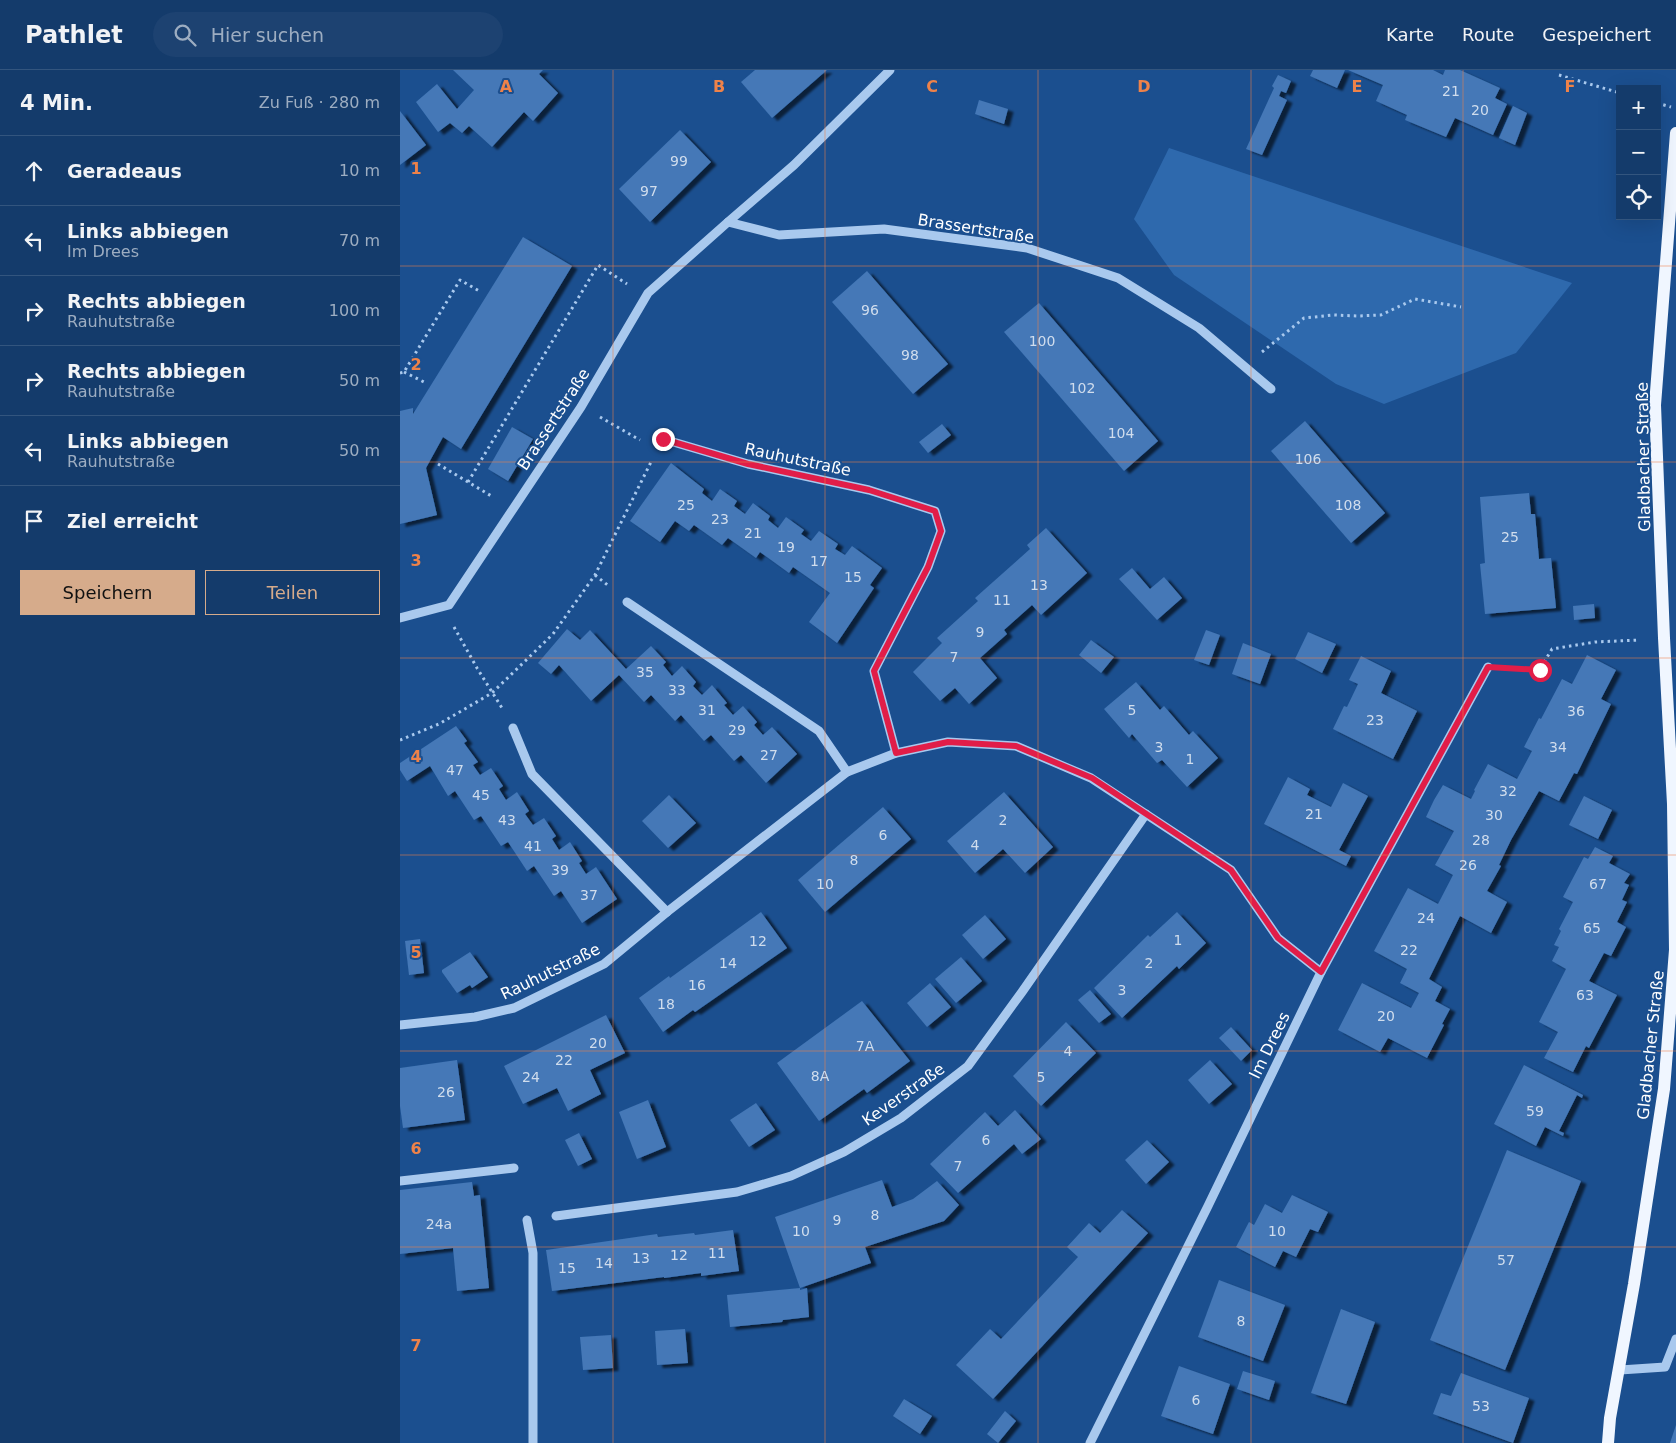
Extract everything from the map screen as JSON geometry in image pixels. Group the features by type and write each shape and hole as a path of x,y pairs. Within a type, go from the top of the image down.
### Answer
{"main road":[{"name":"Gladbacher Straße","path":"1608,1443 1610,1418 1620,1370 1664,1089 1675,950 1673,720 1664,638 1655,405 1676,133"}],"street":[{"name":"Brassertstraße","path":"449,605 581,406 646,296 794,165 890,70"},
{"name":"Brassertstraße","path":"728,222 778,236 884,229 1027,248 1118,278 1200,328 1271,389"},
{"name":"Rauhutstraße","path":"663,439 748,464 869,490 935,511 941,531 928,567 874,671 896,753"},
{"path":"627,602 819,731 847,772"},
{"path":"400,618 449,605"},
{"name":"Im Drees","path":"1090,1443 1321,972 1488,667"},
{"path":"513,728 532,774 666,912"},
{"name":"Rauhutstraße","path":"400,1025 475,1016 514,1008 604,964 666,912 847,772 896,753 948,742 1016,746 1092,778 1231,870 1278,938 1321,972"},
{"name":"Keverstraße","path":"556,1216 737,1192 790,1176 844,1152 901,1118 968,1066 1146,814"},
{"path":"400,1181 514,1168"},
{"path":"528,1220 532,1253 533,1443"},
{"path":"1620,1370 1665,1367 1676,1339"}],"path":[{"path":"1559,75 1616,92"},
{"path":"1661,105 1676,109"},
{"path":"468,482 598,265 646,296"},
{"path":"426,383 402,372 460,280 481,292"},
{"path":"1244,366 1304,318 1334,314 1358,316 1381,314 1415,299 1461,307"},
{"path":"581,406 642,441"},
{"path":"400,740 439,724 492,692 553,634 595,575 663,439"},
{"path":"438,464 487,494"},
{"path":"449,605 451,621 513,728"},
{"path":"1488,667 1540,670 1552,649 1596,642 1633,640"}],"shaded area":[{"path":"1169,148 1572,283 1516,353 1384,404 1336,384 1174,275 1134,219"}],"building":[{"path":"453,70 543,70 539,74 558,93 533,121 524,112 492,147 469,126 462,133 450,123 438,132 416,102 437,84 457,109 474,90"},
{"path":"755,70 827,70 772,118 741,82"},
{"path":"1313,70 1345,70 1337,88 1310,76"},
{"path":"1348,70 1433,70 1443,75 1445,70 1460,70 1500,88 1495,98 1507,104 1493,135 1455,118 1446,137 1405,120 1407,115 1376,101 1383,85"},
{"path":"1278,75 1291,81 1286,93 1281,91 1279,96 1287,100 1262,155 1246,149"},
{"path":"979,100 1008,109 1004,124 975,114"},
{"path":"1513,106 1527,113 1515,145 1499,138"},
{"path":"400,111 426,145 400,165"},
{"path":"680,130 711,162 650,222 619,189"},
{"path":"523,237 572,266 461,449 443,437 426,468 437,515 400,524 400,411 413,408 413,414"},
{"path":"867,271 948,364 913,394 832,302"},
{"path":"1039,303 1158,441 1124,471 1004,332"},
{"path":"1305,421 1385,513 1351,543 1271,451"},
{"path":"942,424 951,435 928,453 919,442"},
{"path":"512,427 533,439 508,481 488,469"},
{"path":"671,463 704,489 702,493 712,501 720,489 737,501 734,506 745,514 753,503 770,516 768,520 778,528 786,517 804,530 801,534 811,541 819,531 838,544 835,549 845,555 852,546 882,568 870,585 874,588 837,643 809,622 830,593 793,567 789,573 760,552 756,558 728,538 722,545 694,525 689,531 675,521 660,542 630,521"},
{"path":"1529,493 1531,514 1535,514 1539,559 1551,558 1556,608 1485,614 1480,564 1485,563 1480,497"},
{"path":"1046,528 1087,573 1041,615 1032,605 1004,630 1007,634 980,658 997,678 969,704 955,688 940,701 913,672 942,643 937,638 978,601 975,598 1030,549 1027,545"},
{"path":"1132,568 1150,589 1164,577 1182,598 1157,620 1119,579"},
{"path":"1594,604 1595,618 1574,620 1573,606"},
{"path":"567,629 580,640 590,630 626,669 651,646 666,662 663,665 672,676 682,666 696,682 693,686 702,695 712,685 727,703 724,705 733,715 743,706 757,722 754,725 763,735 772,727 797,754 766,783 741,755 734,761 711,735 704,741 681,715 675,721 651,695 644,702 619,675 591,701 559,665 551,674 538,663"},
{"path":"1206,630 1220,635 1209,665 1194,660"},
{"path":"1308,632 1336,644 1322,673 1295,659"},
{"path":"1091,640 1114,657 1101,673 1079,655"},
{"path":"1243,643 1271,654 1260,684 1232,674"},
{"path":"1587,655 1616,670 1601,699 1611,704 1577,774 1574,773 1559,801 1539,791 1511,840 1499,865 1501,866 1487,891 1507,902 1491,933 1460,916 1429,979 1442,987 1435,1001 1450,1009 1427,1058 1388,1038 1380,1052 1338,1030 1362,983 1411,1008 1419,993 1400,983 1407,969 1374,951 1408,888 1438,904 1453,875 1435,865 1454,831 1426,817 1434,800 1443,785 1471,799 1488,764 1517,779 1532,751 1524,747 1539,718 1541,719 1562,679 1572,684"},
{"path":"1361,656 1391,671 1381,693 1417,711 1393,759 1333,729 1344,706 1347,707 1358,684 1349,680"},
{"path":"1136,682 1160,710 1164,706 1189,735 1193,731 1218,758 1187,787 1162,760 1157,763 1132,734 1129,738 1104,709"},
{"path":"456,726 467,741 464,743 478,762 473,765 480,775 491,768 503,786 499,789 506,800 517,792 529,811 525,814 533,825 544,818 556,836 552,839 559,850 570,842 582,861 579,863 586,874 596,867 617,899 582,923 561,891 554,896 534,866 527,871 508,842 501,846 481,816 474,820 455,791 448,796 430,766 407,781 400,770 400,763"},
{"path":"1288,777 1310,789 1307,795 1331,807 1343,783 1368,796 1339,850 1351,856 1346,866 1264,824"},
{"path":"1004,792 1053,847 1025,873 1003,849 975,873 947,841"},
{"path":"669,795 696,823 668,848 642,821"},
{"path":"1584,796 1612,810 1598,839 1569,825"},
{"path":"883,807 911,839 825,912 798,880"},
{"path":"1595,847 1613,856 1609,863 1630,874 1624,883 1629,885 1622,900 1627,902 1617,922 1626,927 1611,956 1604,953 1589,981 1617,995 1589,1048 1586,1046 1573,1072 1544,1058 1558,1032 1539,1022 1566,969 1552,961 1559,947 1554,945 1561,931 1559,929 1573,902 1563,897 1584,857 1588,859"},
{"path":"761,912 787,948 663,1032 639,998 669,976 670,978"},
{"path":"1177,912 1206,943 1179,969 1177,966 1122,1018 1094,988 1148,935 1150,937"},
{"path":"985,915 1006,939 983,959 962,935"},
{"path":"420,939 424,973 409,975 405,941"},
{"path":"470,952 488,977 472,988 470,985 457,993 442,970"},
{"path":"961,957 982,981 956,1003 935,979"},
{"path":"930,983 951,1007 927,1027 907,1003"},
{"path":"1090,990 1111,1014 1099,1023 1078,1000"},
{"path":"862,1001 910,1061 867,1093 864,1089 819,1121 777,1063"},
{"path":"606,1015 625,1053 590,1070 601,1094 568,1111 557,1088 523,1104 504,1066"},
{"path":"1066,1022 1096,1053 1041,1106 1013,1076"},
{"path":"1231,1027 1252,1050 1241,1061 1219,1038"},
{"path":"457,1060 465,1120 403,1128 400,1106 400,1068"},
{"path":"1210,1060 1232,1084 1209,1104 1188,1080"},
{"path":"1524,1065 1583,1095 1582,1098 1577,1095 1559,1131 1564,1133 1563,1136 1545,1127 1536,1146 1494,1124"},
{"path":"648,1100 666,1147 637,1159 619,1112"},
{"path":"756,1103 775,1130 749,1147 730,1120"},
{"path":"1015,1110 1041,1139 1022,1154 1014,1144 958,1193 930,1164 985,1112 998,1126"},
{"path":"579,1133 592,1159 578,1166 565,1140"},
{"path":"1147,1140 1169,1162 1146,1184 1125,1160"},
{"path":"1507,1150 1581,1181 1505,1370 1430,1340"},
{"path":"882,1180 892,1207 913,1199 937,1181 959,1205 944,1221 865,1247 871,1263 800,1288 775,1217"},
{"path":"472,1182 474,1196 480,1195 489,1288 457,1291 453,1248 400,1254 400,1190"},
{"path":"1292,1195 1328,1212 1318,1232 1310,1229 1296,1257 1283,1251 1275,1267 1236,1247 1249,1222 1254,1225 1265,1204 1282,1213"},
{"path":"1122,1210 1148,1233 993,1399 956,1365 990,1329 1001,1339 1078,1257 1067,1247 1089,1223 1100,1233"},
{"path":"733,1230 739,1271 701,1276 701,1273 552,1291 546,1250 657,1234 658,1237"},
{"path":"1219,1280 1285,1305 1263,1361 1198,1337"},
{"path":"800,1288 800,1290 807,1288 809,1317 783,1320 782,1322 730,1327 727,1295"},
{"path":"1341,1309 1375,1322 1346,1404 1311,1393"},
{"path":"685,1329 688,1363 657,1365 655,1331"},
{"path":"611,1335 613,1368 583,1370 580,1337"},
{"path":"1179,1366 1230,1384 1213,1434 1161,1416"},
{"path":"1243,1371 1275,1381 1269,1400 1237,1389"},
{"path":"1461,1373 1529,1398 1513,1443 1433,1414 1441,1393 1451,1396"},
{"path":"904,1399 932,1416 920,1434 893,1416"},
{"path":"1005,1411 1016,1421 998,1443 987,1434"},
{"path":"1676,1425 1676,1443 1670,1443"}],"route":[{"path":"663,439 748,464 869,490 935,511 941,531 928,567 874,671 896,753 948,742 1016,746 1092,778 1231,870 1278,938 1321,972 1488,667 1540,670"}]}
